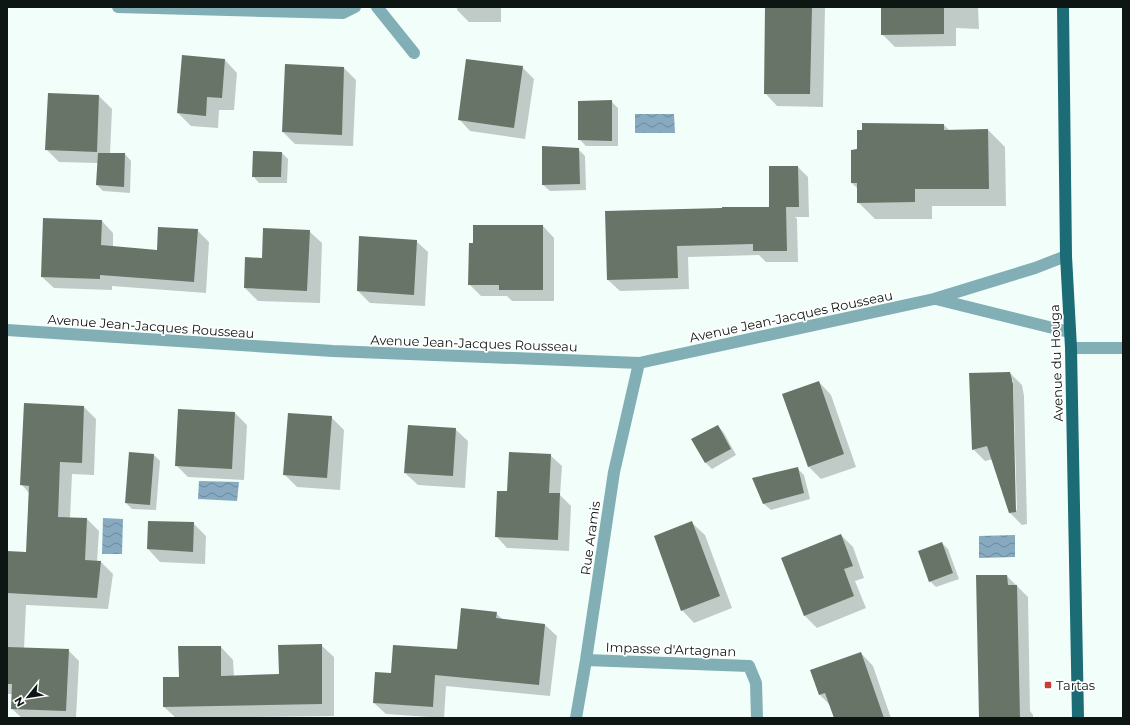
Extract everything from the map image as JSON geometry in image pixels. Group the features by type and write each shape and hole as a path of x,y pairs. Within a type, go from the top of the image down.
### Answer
{"main road":[{"name":"Avenue du Houga","path":"1063,7 1066,256 1071,348 1078,718"}],"street":[{"path":"118,7 343,13 355,7"},
{"path":"377,7 414,53"},
{"name":"Avenue Jean-Jacques Rousseau","path":"7,330 333,351 639,363 934,299 1035,268 1066,256"},
{"name":"Avenue Jean-Jacques Rousseau","path":"934,299 1069,332"},
{"path":"1071,348 1123,348"},
{"name":"Rue Aramis","path":"576,718 614,472 639,363"},
{"name":"Impasse d'Artagnan","path":"586,660 749,666 756,683 757,718"}],"water":[{"path":"635,114 674,114 675,133 635,133"},
{"path":"199,481 239,482 237,501 198,499"},
{"path":"103,518 123,519 122,554 102,554"},
{"path":"1015,535 1015,557 979,558 979,536"}],"building":[{"path":"765,7 812,7 810,94 764,94"},
{"path":"881,7 944,7 944,34 881,35"},
{"path":"182,55 225,59 222,98 207,97 206,116 177,113"},
{"path":"466,59 523,66 514,128 458,120"},
{"path":"285,64 344,67 342,135 282,132"},
{"path":"48,93 99,95 97,152 45,150"},
{"path":"612,100 612,141 578,140 578,101"},
{"path":"862,123 944,124 944,130 988,129 989,189 915,189 915,202 857,203 857,183 851,183 851,150 857,149 857,130 862,130"},
{"path":"542,146 579,148 580,184 542,185"},
{"path":"253,151 282,152 281,177 252,177"},
{"path":"98,153 125,153 124,187 96,185"},
{"path":"769,166 798,166 799,207 769,207"},
{"path":"722,207 786,207 787,251 753,251 753,244 677,246 678,278 607,280 605,211"},
{"path":"43,218 102,220 101,245 157,250 158,227 198,229 194,282 100,275 100,279 41,277"},
{"path":"473,225 543,225 543,290 499,290 499,285 468,285 469,243 473,243"},
{"path":"263,228 310,230 307,291 244,288 245,257 262,258"},
{"path":"359,236 417,240 414,295 357,291"},
{"path":"1010,372 1013,384 1016,512 1009,513 987,446 972,450 969,373"},
{"path":"819,381 844,454 808,467 782,394"},
{"path":"24,403 84,406 82,463 60,462 58,517 87,518 85,560 101,561 97,598 7,593 7,551 26,552 29,486 20,485"},
{"path":"178,409 235,412 232,469 175,466"},
{"path":"288,413 332,416 327,478 283,475"},
{"path":"408,425 456,428 453,476 404,473"},
{"path":"718,425 731,449 705,463 691,439"},
{"path":"129,452 154,454 150,505 125,503"},
{"path":"509,452 551,454 549,493 560,493 558,540 495,537 497,491 507,491"},
{"path":"798,467 804,493 763,504 752,478"},
{"path":"148,521 194,522 193,552 147,549"},
{"path":"692,521 720,596 681,611 654,536"},
{"path":"841,534 853,566 844,569 854,596 804,616 781,558"},
{"path":"942,542 953,573 929,582 918,551"},
{"path":"976,575 1007,575 1008,585 1017,585 1020,718 979,718"},
{"path":"461,608 497,612 496,618 545,624 539,685 435,675 433,707 373,703 375,672 391,673 393,645 457,649"},
{"path":"322,644 322,704 163,707 163,677 179,677 178,646 221,646 221,676 279,674 278,645"},
{"path":"7,647 69,649 66,711 11,709 12,684 7,684"},
{"path":"861,652 884,718 834,718 825,693 819,695 810,670"}],"place":[{"name":"Tartas","path":"1048,685"}]}
